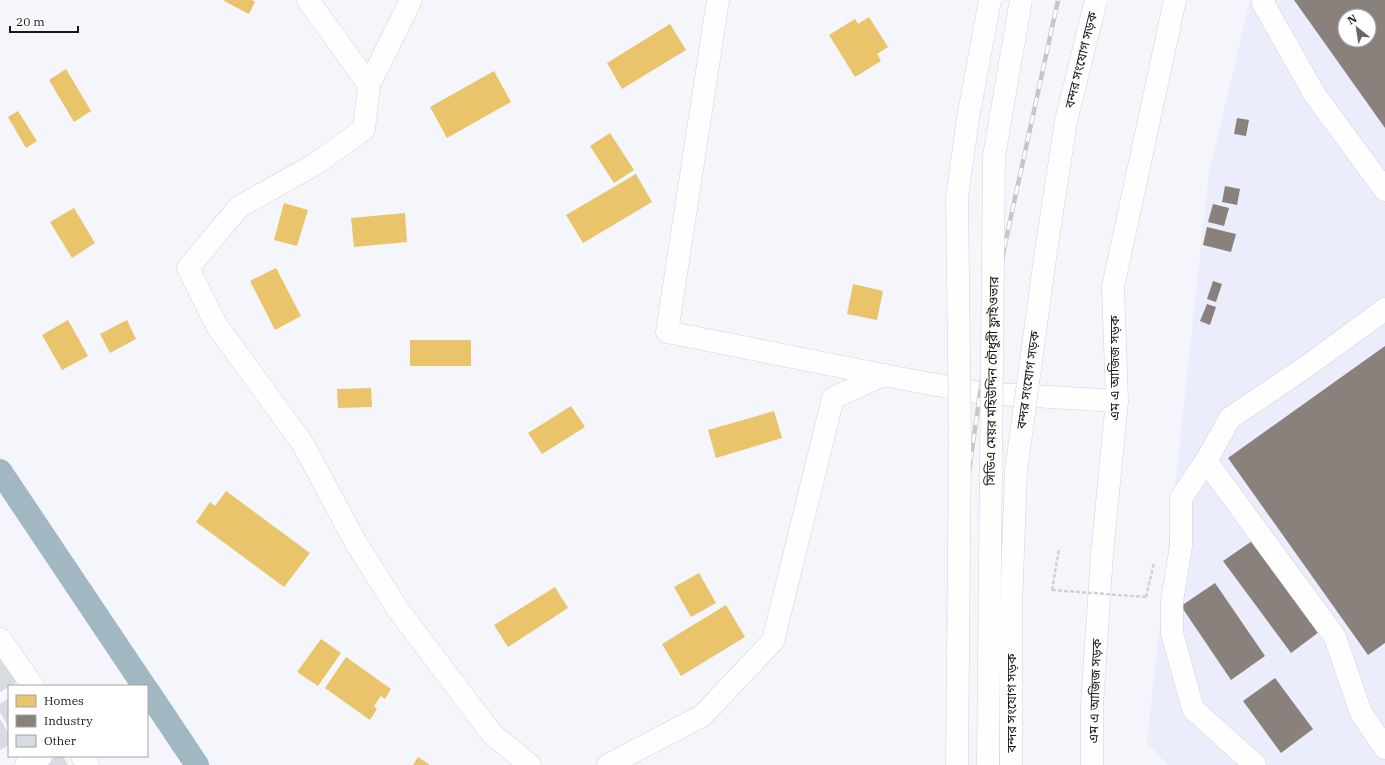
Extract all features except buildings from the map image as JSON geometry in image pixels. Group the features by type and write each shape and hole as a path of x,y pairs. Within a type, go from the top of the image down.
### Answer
{"main road":[{"path":"308,0 369,85"},
{"path":"412,0 369,85 364,129 317,163 239,207 188,268 217,326 304,444 356,543 399,611 492,734 530,765"},
{"path":"718,0 667,332 980,393 1117,401"},
{"path":"957,765 960,438 957,197 968,118 990,0"},
{"name":"সিডিএ মেয়র মহিউদ্দিন চৌধুরী ফ্লাইওভার","path":"988,765 994,156 1021,0"},
{"name":"বন্দর সংযোগ সড়ক","path":"1011,765 1011,606 1016,471 1046,251 1066,121 1096,0"},
{"name":"এম এ আজিজ সড়ক","path":"1092,765 1092,705 1102,554 1117,401 1113,287 1175,0"},
{"path":"1264,0 1263,3 1315,95 1385,190"},
{"path":"1255,765 1193,709 1172,633 1172,602 1181,546 1181,498 1206,461 1230,418 1310,364 1385,309"},
{"path":"608,765 702,716 773,641 833,398 883,375"},
{"path":"1206,461 1335,637 1361,713 1385,748"},
{"path":"0,640 32,685"},
{"path":"26,765 39,757"}],"path":[{"path":"1059,550 1052,590 1146,597 1155,554"}],"shaded area":[{"path":"1250,0 1385,0 1385,765 1168,765 1147,743 1209,173"}],"waterway":[{"path":"0,471 143,685"},
{"path":"148,692 197,765"}],"railway":[{"path":"951,765 949,616 980,393 1004,249 1058,0"}]}
